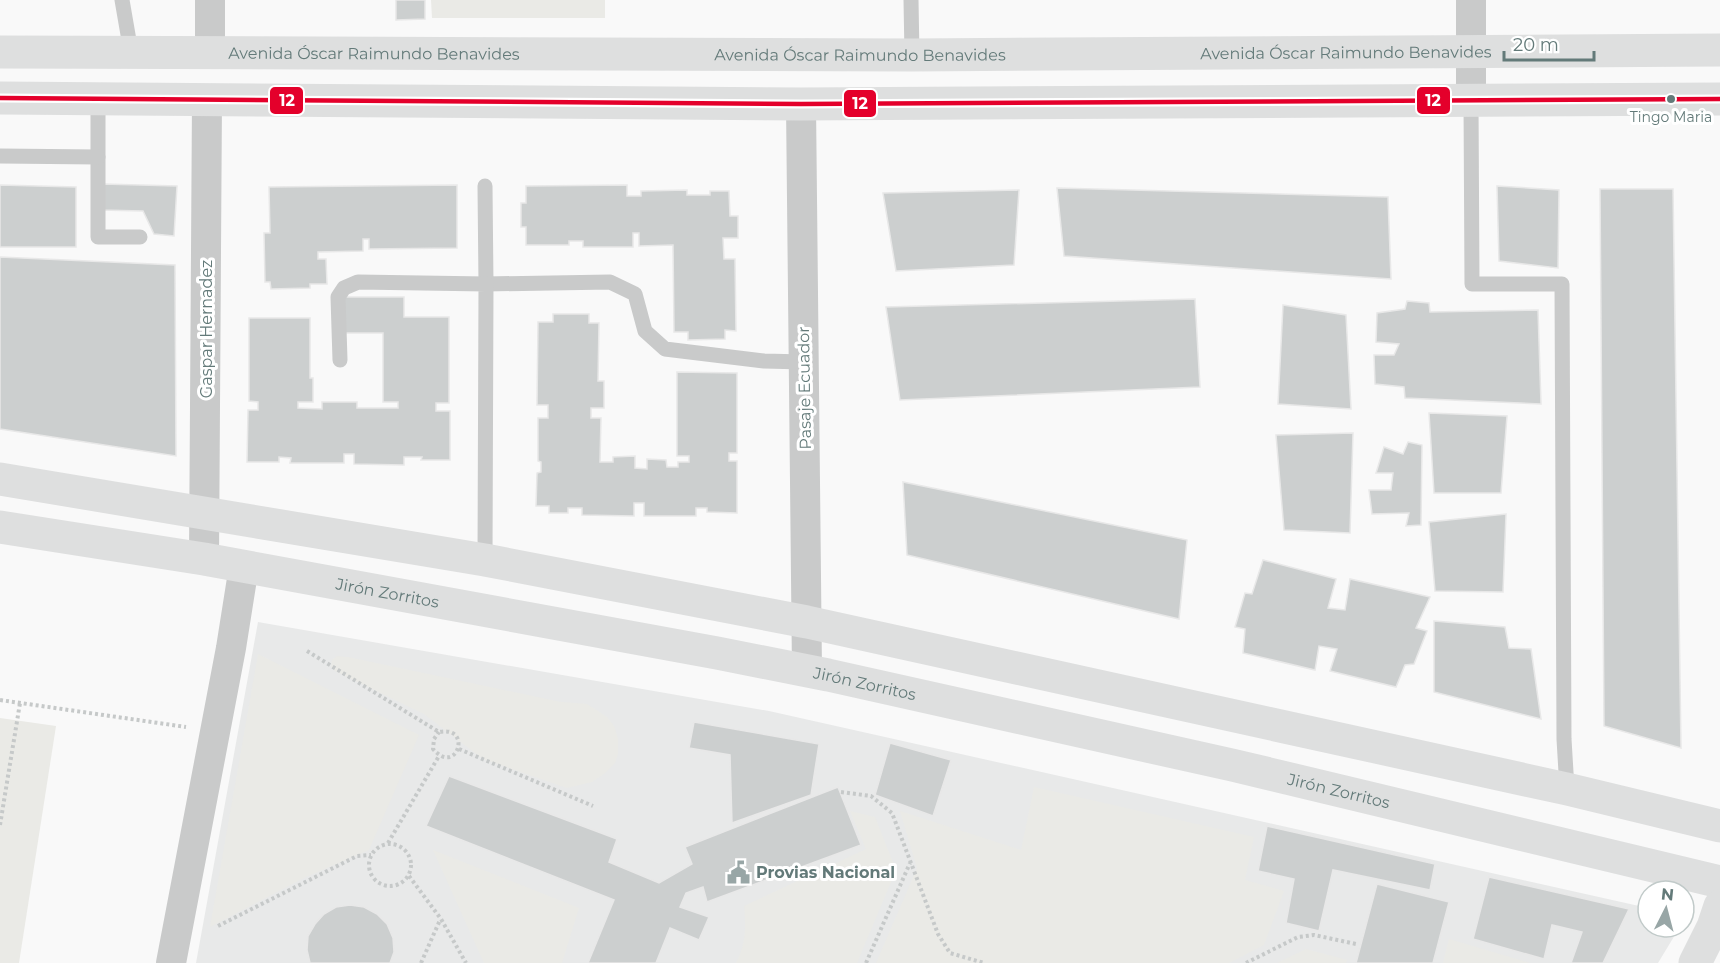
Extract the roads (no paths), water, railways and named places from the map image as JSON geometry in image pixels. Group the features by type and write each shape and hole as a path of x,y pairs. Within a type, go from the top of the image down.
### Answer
{"main road":[{"name":"Avenida Óscar Raimundo Benavides","path":"0,52 912,55 1720,50"},
{"path":"0,98 801,104 1720,99"},
{"path":"0,479 485,560 807,622 1567,789 1720,825"},
{"name":"Jirón Zorritos","path":"0,527 244,566 807,671 1232,765 1720,882"},
{"path":"1695,963 1713,927 1720,906"}],"street":[{"path":"210,0 210,52"},
{"path":"1471,0 1471,101"},
{"name":"Gaspar Hernadez","path":"204,559 207,99"},
{"name":"Pasaje Ecuador","path":"801,104 807,671"},
{"path":"171,963 244,566"}],"lane":[{"path":"122,0 131,52"},
{"path":"911,0 912,55"},
{"path":"98,98 98,237 140,237"},
{"path":"1471,101 1472,284 1562,284 1564,740 1567,789"},
{"path":"0,156 98,157"},
{"path":"485,186 485,560"},
{"path":"340,360 338,297 344,288 358,282 486,284 610,282 635,294 645,332 665,348 764,362 804,362"}],"place":[{"name":"Tingo Maria","path":"1671,99"},
{"name":"Provias Nacional","path":"738,872"}]}
